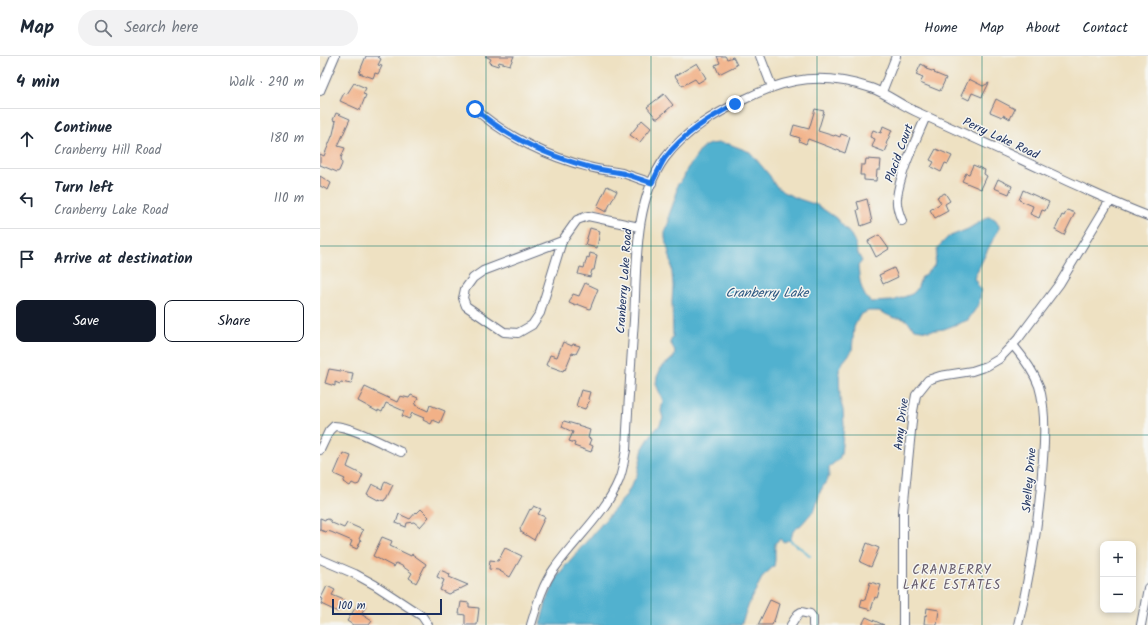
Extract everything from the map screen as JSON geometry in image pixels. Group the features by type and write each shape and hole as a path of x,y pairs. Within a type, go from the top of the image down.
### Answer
{"street":[{"path":"320,91 335,56"},
{"path":"760,56 772,87"},
{"path":"882,92 896,56"},
{"name":"Cranberry Lake Road","path":"530,625 542,590 551,574 615,490 624,466 639,227 652,183 665,159 680,140 713,116 760,91 794,80 829,78 870,87 882,92"},
{"name":"Perry Lake Road","path":"882,92 897,102 926,116 1085,190 1148,216"},
{"path":"475,109 490,122 517,139 562,159 589,167 624,174 652,183"},
{"name":"Placid Court","path":"902,221 898,211 897,198 901,177 926,116"},
{"name":"Amy Drive","path":"903,625 903,511 912,411 916,395 928,380 940,376 972,371 987,366 999,359 1013,345 1060,283 1110,200"},
{"path":"562,241 484,271 473,278 465,289 463,298 466,306 504,332 518,333 532,325 540,313 562,241 577,220 588,216 639,227"},
{"name":"Shelley Drive","path":"1013,345 1029,366 1039,386 1042,399 1045,431 1038,512 1018,625"},
{"path":"320,450 329,431 334,426 339,426 401,452"},
{"path":"320,559 355,574 375,585 422,616 428,625"},
{"path":"1141,625 1148,588"},
{"path":"791,625 801,612 810,614 813,618 813,625"}],"water":[{"name":"Cranberry Lake","path":"710,144 729,144 750,152 770,176 774,184 783,192 817,205 836,218 851,235 856,245 857,252 862,261 858,266 861,286 865,295 871,302 893,301 912,294 917,289 921,278 934,266 938,247 948,237 968,229 988,217 993,218 996,220 999,229 974,278 981,291 979,304 968,320 944,329 928,331 915,329 906,320 894,318 879,311 868,311 860,315 854,327 852,351 843,362 839,370 840,399 843,410 844,425 841,454 839,459 829,467 829,476 820,492 815,509 801,525 793,531 791,539 784,542 780,539 775,543 774,566 763,576 750,601 741,625 540,625 546,603 557,577 625,497 637,475 643,448 663,418 661,411 663,401 656,384 657,377 661,368 674,357 675,353 670,342 673,337 673,286 671,261 665,238 665,232 676,196 677,185 683,179 687,169 703,147"}],"building":[{"path":"366,56 379,56 378,57 381,59 378,65 382,66 378,74 375,73 373,78 359,73"},
{"path":"485,56 514,56 510,65 499,62 498,66 489,63 491,59"},
{"path":"717,56 725,56 727,59 733,57 737,65 719,74 715,65 720,63"},
{"path":"697,63 706,78 698,83 695,79 682,86 675,76"},
{"path":"921,64 927,67 926,69 946,78 940,91 920,83 923,78 916,75"},
{"path":"969,79 983,86 989,83 982,97 972,93 969,100 961,96"},
{"path":"354,83 366,88 363,94 366,95 360,110 340,101 344,93 347,94"},
{"path":"664,94 673,105 658,118 656,118 647,107"},
{"path":"996,99 1015,109 1010,119 1003,115 1002,117 990,112"},
{"path":"815,109 824,111 818,131 834,136 840,137 841,134 850,137 845,153 808,139 806,144 799,141 800,138 791,135 794,125 809,129"},
{"path":"336,113 350,119 338,146 345,148 341,158 342,164 337,172 320,165 320,154 324,156 333,134 336,121 333,120"},
{"path":"642,120 651,128 640,142 630,135"},
{"path":"883,126 892,130 886,144 888,145 885,152 872,147 875,139 870,137 873,130 881,133"},
{"path":"936,149 952,156 948,164 945,163 941,172 931,167 934,162 930,160"},
{"path":"866,159 881,160 880,170 877,170 876,181 864,180 864,175 860,175 861,165 865,165"},
{"path":"973,165 985,170 984,174 987,176 981,189 962,181 966,173 969,174"},
{"path":"320,176 331,183 328,190 320,186"},
{"path":"998,179 1012,186 1009,194 994,188"},
{"path":"607,186 617,191 606,212 597,207"},
{"path":"1023,190 1049,202 1045,211 1042,210 1039,218 1030,214 1033,206 1019,200"},
{"path":"945,193 950,201 945,204 948,211 935,218 930,210 941,203 937,197"},
{"path":"867,199 872,222 861,226 857,210 859,209 857,202"},
{"path":"1067,210 1075,213 1064,235 1055,230 1062,215 1064,216"},
{"path":"590,228 600,231 597,248 585,245"},
{"path":"879,235 889,249 876,257 868,241"},
{"path":"590,253 597,255 594,270 592,270 590,277 578,274 580,267 584,268 587,257 589,258"},
{"path":"894,268 898,277 883,284 879,275"},
{"path":"585,283 598,289 590,309 577,304 576,306 569,303 573,294 579,296"},
{"path":"563,342 572,346 573,344 580,346 576,354 572,353 565,370 564,369 563,371 546,365 550,355 557,357"},
{"path":"329,369 353,373 351,384 341,382 340,384 335,382 335,386 325,383"},
{"path":"365,387 397,402 400,396 409,398 411,395 418,398 415,405 428,411 430,405 445,411 440,423 433,420 431,424 423,420 424,418 412,413 409,419 402,416 404,411 386,403 382,412 378,410 378,412 358,401"},
{"path":"581,390 590,392 588,399 590,400 585,409 576,406"},
{"path":"564,421 590,430 588,438 591,439 589,444 593,446 591,452 574,446 575,443 569,441 573,432 562,427"},
{"path":"343,453 351,456 347,467 363,475 359,484 356,485 352,483 350,486 343,482 345,479 334,474"},
{"path":"385,481 393,485 384,501 378,500 367,494 372,484 382,489"},
{"path":"534,506 541,509 538,514 545,517 534,540 521,532 520,529 530,509 531,510"},
{"path":"421,509 429,517 420,527 414,522 407,523 406,527 396,523 399,514 410,519"},
{"path":"320,518 325,520 328,519 332,523 344,528 347,523 363,530 357,549 350,546 352,541 331,532 320,530"},
{"path":"382,537 392,541 390,546 411,556 412,554 426,564 416,583 409,578 412,573 402,566 396,563 394,567 373,556"},
{"path":"867,543 879,548 871,567 860,562"},
{"path":"505,548 522,556 510,577 498,570 489,569 490,560 498,561"},
{"path":"440,570 450,574 449,577 468,585 448,594 440,590 444,580 437,577"},
{"path":"870,582 881,585 871,610 860,607 862,599 865,600"},
{"path":"327,586 335,590 332,595 344,600 338,612 321,604 323,599 321,598"},
{"path":"770,600 779,604 772,625 758,625"},
{"path":"359,602 366,606 361,614 372,621 369,625 353,625 347,621"},
{"path":"461,602 469,603 469,607 479,608 477,625 465,625 465,615 459,614"},
{"path":"927,608 939,610 937,625 924,624"},
{"path":"866,617 884,625 862,625"}],"waterway":[{"path":"789,540 810,556"}],"district":[{"name":"CRANBERRY LAKE ESTATES","path":"952,576"}],"route":[{"path":"475,109 490,122 517,139 562,159 589,167 624,174 652,183 665,159 680,140 713,116 735,104"}]}
